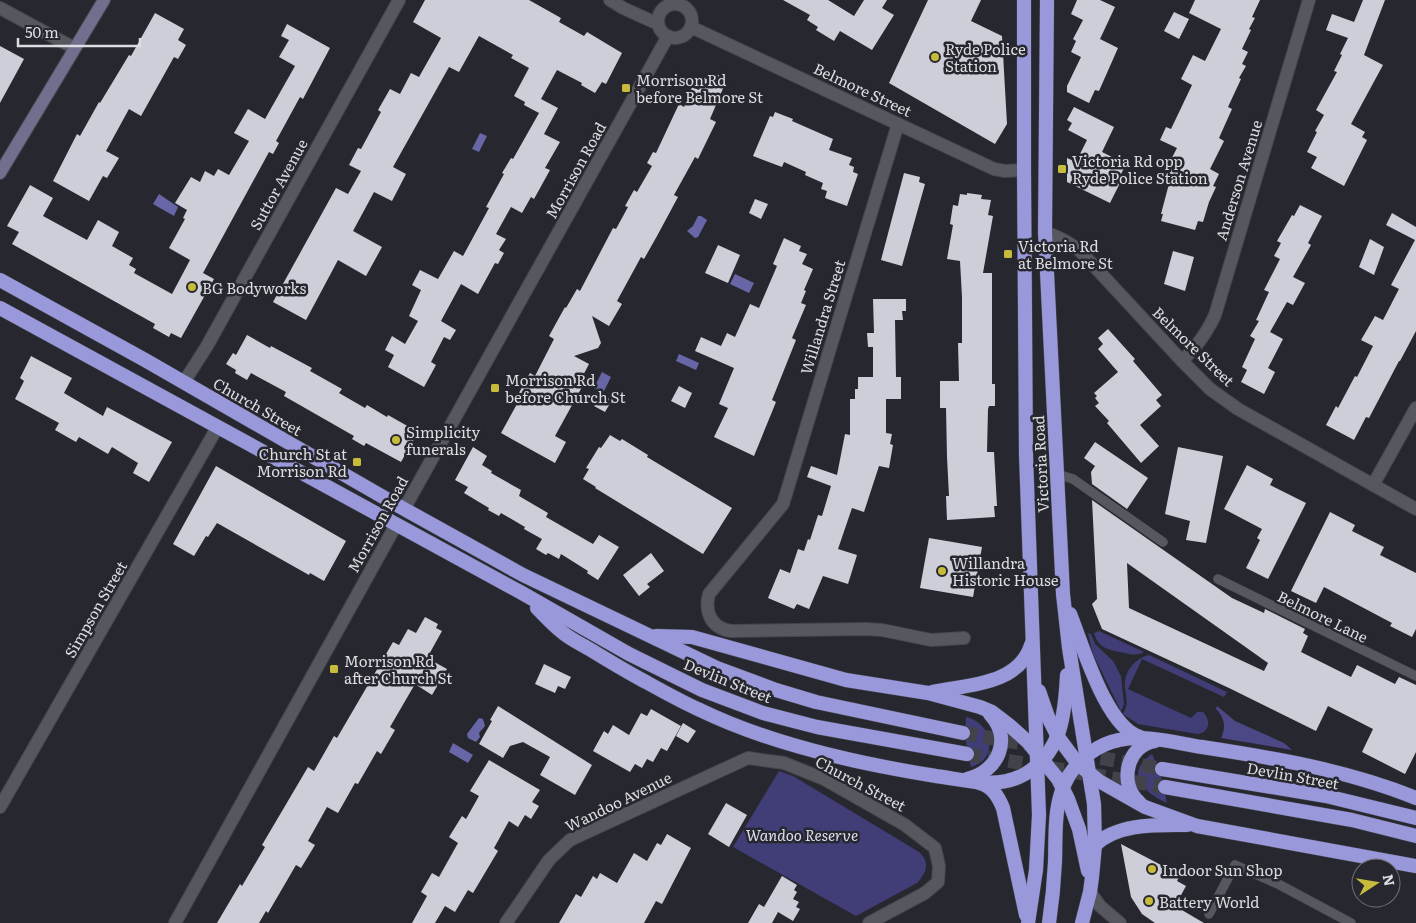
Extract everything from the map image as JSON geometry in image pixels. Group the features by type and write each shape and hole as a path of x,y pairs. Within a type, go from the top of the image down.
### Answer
{"highway":[{"name":"Victoria Road","path":"1024,0 1026,455 1033,661 1040,759 1036,870 1028,923"},
{"name":"Victoria Road","path":"1047,0 1045,232 1056,474 1063,594 1082,760"},
{"name":"Church Street","path":"0,280 184,382 404,510 499,561"},
{"path":"0,308 396,525"},
{"name":"Morrison Road","path":"396,525 404,510"},
{"name":"Devlin Street","path":"396,525 522,593 629,654 702,690 763,713 817,727 967,754"},
{"name":"Devlin Street","path":"499,561 717,668 816,702 964,733"},
{"path":"522,593 562,632 630,674 700,711 762,735 834,756 901,771 979,782 997,783 1015,779 1040,759 1058,737 1065,703 1069,648"},
{"path":"1063,594 1099,689 1121,725 1132,734 1156,740 1224,750 1338,772 1371,781 1416,798"},
{"path":"928,693 988,681 1007,674 1016,669 1025,659 1033,635"},
{"path":"650,636 692,637 846,680 928,693 986,709 1003,720 1040,759 1063,788 1079,829 1090,892"},
{"path":"1033,661 1042,698 1058,737 1082,760 1090,776 1094,804 1095,845 1090,892 1082,923"},
{"path":"961,780 972,778 987,771 993,765 1000,750 1001,737 996,722 987,711 975,705"},
{"path":"1049,923 1053,889 1057,808 1063,788 1082,760 1108,743 1119,740 1156,740"},
{"path":"1145,807 1132,796 1128,783 1128,769 1139,748 1156,740"},
{"name":"Devlin Street","path":"1162,769 1326,796 1416,818"},
{"path":"1090,776 1145,807 1197,826 1416,866"},
{"path":"979,782 991,789 1003,808 1028,923"},
{"path":"1165,787 1333,817 1416,836"},
{"path":"1095,845 1110,834 1130,829 1157,826 1197,826"}],"main road":[{"path":"0,173 104,0"}],"street":[{"name":"Suttor Avenue","path":"184,382 207,346 398,0"},
{"path":"610,0 658,24 668,36 679,38 684,36 693,21 689,10 680,4 668,2 658,18 658,24"},
{"name":"Anderson Avenue","path":"1182,361 1207,333 1215,314 1309,0"},
{"path":"0,8 74,48"},
{"name":"Belmore Street","path":"691,27 994,169 1005,171 1024,170"},
{"name":"Morrison Road","path":"404,510 668,36"},
{"name":"Willandra Street","path":"898,124 783,504 710,594 707,612 717,626 732,631 882,630 930,640 964,638"},
{"name":"Belmore Street","path":"1045,232 1061,237 1072,244 1210,389 1238,409 1416,509"},
{"path":"1373,485 1416,408"},
{"name":"Simpson Street","path":"0,807 217,428"},
{"name":"Morrison Road","path":"175,923 396,525"},
{"name":"Church Street","path":"748,758 784,763 824,780 905,826 934,848 939,866 938,882 925,893 868,923"},
{"name":"Wandoo Avenue","path":"506,923 549,860 570,840 748,758"},
{"path":"1090,892 1100,906 1120,923"}],"lane":[{"path":"1056,474 1073,479 1162,542"},
{"name":"Belmore Lane","path":"1218,579 1416,676"},
{"path":"1209,914 1235,864 1351,923"}],"green space":[{"path":"1099,631 1144,652 1132,654 1106,648 1096,638 1094,633"},
{"path":"1088,633 1091,634 1095,644 1113,661 1121,676 1124,704 1121,711 1093,654"},
{"path":"1149,655 1227,692 1224,697 1142,659 1128,689 1191,718 1197,712 1203,712 1208,722 1205,731 1197,734 1138,724 1123,714 1127,704 1125,681 1128,671 1135,663 1144,657"},
{"path":"966,717 982,726 987,733 989,741 986,757 980,763 971,767 965,737"},
{"path":"1152,754 1160,772 1167,803 1151,794 1140,782 1138,776 1143,761"},
{"name":"Wandoo Reserve","path":"779,771 793,776 919,852 925,860 926,868 917,883 856,916 733,847"}],"shaded area":[{"path":"480,133 487,136 479,152 472,149"},
{"path":"159,194 178,207 174,216 153,204"},
{"path":"698,216 707,220 698,237 695,238 687,231 693,226"},
{"path":"735,274 754,283 749,293 730,284"},
{"path":"679,354 699,363 696,370 676,361"},
{"path":"602,372 611,377 603,393 594,388"},
{"path":"1217,706 1235,721 1284,743 1292,750 1221,738 1224,723 1216,709"},
{"path":"479,718 483,719 485,726 479,733 480,737 476,742 468,738 467,734"},
{"path":"453,743 473,755 468,763 449,752"}],"building":[{"path":"425,0 529,0 561,18 559,22 584,36 587,32 622,53 606,84 602,82 595,93 581,85 582,83 557,70 541,99 558,108 544,134 560,142 545,168 550,170 534,199 531,197 522,213 511,207 496,234 506,239 499,250 504,253 498,264 495,263 478,294 461,284 441,321 456,330 450,340 444,337 431,362 436,365 424,387 388,367 394,355 385,350 392,336 405,344 418,321 409,316 421,290 412,285 420,270 438,279 454,251 463,256 489,208 486,207 504,174 502,173 511,158 513,159 539,113 524,105 525,102 514,96 529,68 511,58 513,55 479,36 459,72 449,67 393,167 406,174 392,201 374,192 353,231 382,247 366,276 338,260 306,320 273,302 336,188 348,194 361,171 349,165 358,148 361,149 381,112 378,110 390,89 400,94 411,73 419,77 441,38 413,22"},
{"path":"783,0 828,0 854,16 864,0 887,0 882,8 894,15 872,50 840,31 834,41 816,30 818,27 807,20 810,15"},
{"path":"928,0 981,0 971,21 1002,36 1007,124 995,144 889,83"},
{"path":"1077,0 1100,0 1115,7 1100,39 1118,48 1099,91 1095,90 1089,103 1067,92 1067,86 1081,57 1071,52 1076,41 1073,39 1083,20 1071,14"},
{"path":"1195,0 1260,0 1252,17 1255,18 1249,29 1251,30 1242,49 1248,52 1242,64 1246,66 1239,78 1241,79 1228,107 1232,109 1219,138 1224,141 1210,169 1219,174 1213,186 1216,187 1203,222 1198,221 1195,230 1161,221 1163,214 1161,214 1170,180 1166,178 1170,170 1166,169 1177,148 1160,140 1166,127 1171,129 1192,85 1181,79 1193,55 1205,61 1221,29 1189,13"},
{"path":"1363,0 1385,0 1364,55 1383,65 1351,124 1365,132 1362,137 1367,140 1344,186 1311,168 1317,157 1307,152 1324,115 1316,110 1337,72 1334,71 1348,38 1326,30 1332,14 1354,22"},
{"path":"1174,12 1189,19 1179,39 1164,31"},
{"path":"155,13 184,29 178,40 186,45 178,59 174,57 141,116 129,109 106,151 119,158 107,178 103,176 89,201 53,181 77,134 80,136 99,102 129,55 131,56"},
{"path":"287,24 330,48 303,99 300,97 276,141 279,143 273,154 269,152 203,273 214,279 181,338 171,333 169,337 153,328 155,324 12,244 19,232 7,226 30,185 53,198 43,216 87,240 98,220 119,232 112,246 133,258 129,265 136,269 134,273 172,294 190,260 169,248 185,219 183,218 187,210 175,203 191,177 200,182 205,171 214,176 218,169 229,175 249,141 234,133 248,109 265,119 295,66 279,57 289,40 281,36"},
{"path":"0,46 24,59 0,103"},
{"path":"715,74 727,79 710,119 716,122 698,159 695,157 674,195 678,197 657,236 644,259 641,257 617,301 622,304 609,326 592,316 601,343 598,348 574,356 589,364 578,385 582,387 555,436 566,442 555,463 501,433 517,404 514,402 530,373 535,376 554,339 549,336 565,307 577,289 580,291 613,228 616,229 628,207 625,206 634,190 637,192 652,166 647,163 653,152 656,153 679,104 684,107 692,87 699,90 704,78 712,81"},
{"path":"1074,107 1114,127 1102,152 1126,164 1117,182 1120,183 1110,203 1067,182 1067,158 1076,162 1087,140 1068,130 1072,123 1067,120"},
{"path":"775,112 833,139 829,150 852,158 849,165 854,167 853,172 858,174 847,206 825,198 827,191 821,189 823,183 805,175 806,172 784,162 782,167 753,156 770,116 773,117"},
{"path":"904,173 920,177 919,182 925,184 902,266 881,260"},
{"path":"967,193 982,195 981,199 991,200 988,215 993,216 983,273 992,273 992,384 995,384 995,406 989,406 988,409 987,452 994,452 997,506 994,506 995,517 947,520 946,496 949,496 946,408 940,408 940,381 959,381 958,343 962,343 962,297 960,261 947,259 953,225 950,224 953,205 958,206 960,194 967,195"},
{"path":"755,199 768,204 761,219 749,213"},
{"path":"1300,205 1322,216 1308,243 1311,245 1293,277 1305,283 1293,305 1287,302 1270,332 1283,339 1268,368 1275,372 1264,394 1241,382 1247,370 1242,367 1255,339 1250,336 1259,321 1256,320 1269,292 1264,290 1280,259 1274,256 1281,243 1277,241"},
{"path":"1392,213 1416,227 1416,331 1369,418 1366,417 1354,440 1326,425 1336,406 1338,408 1355,376 1357,377 1373,346 1361,340 1375,316 1383,320 1399,289 1391,285 1415,240 1386,225"},
{"path":"784,238 801,246 799,251 807,254 802,264 813,269 801,303 806,305 792,338 796,340 772,400 776,402 754,456 714,437 728,408 719,404 734,368 695,351 701,337 721,346 727,333 735,337 750,304 759,308 777,266 773,264"},
{"path":"1370,239 1384,247 1374,275 1359,267"},
{"path":"718,245 740,255 728,283 705,273"},
{"path":"1173,251 1194,257 1185,291 1164,284"},
{"path":"873,299 906,299 906,311 902,311 903,320 895,320 896,377 901,377 901,399 886,399 886,433 892,434 890,444 893,445 889,468 879,466 864,512 852,508 838,549 857,555 848,584 823,576 809,609 797,604 794,609 768,598 780,569 790,573 798,549 804,551 808,539 810,540 818,515 822,516 831,486 807,477 811,466 837,475 845,434 850,435 850,399 855,399 855,389 858,389 858,377 873,377 873,347 868,347 867,333 874,333"},
{"path":"1108,329 1135,359 1133,361 1162,395 1156,400 1161,406 1140,425 1159,446 1141,463 1095,406 1099,403 1094,393 1118,372 1098,349 1103,344 1098,338"},
{"path":"247,335 312,368 310,371 342,389 339,393 365,408 367,405 418,432 401,462 366,443 364,446 352,439 354,436 284,396 286,392 251,373 247,380 235,373 236,370 226,364 233,353 236,355"},
{"path":"31,356 72,378 64,393 103,416 107,407 172,442 149,482 133,473 138,463 112,447 108,454 79,437 76,442 55,430 59,423 15,399 24,381 20,378"},
{"path":"679,386 692,393 685,408 671,401"},
{"path":"601,394 612,400 605,412 594,406"},
{"path":"610,435 620,441 622,439 648,455 647,457 732,508 703,554 583,479 589,469 586,468 599,447 601,448"},
{"path":"1095,442 1148,478 1127,509 1092,484 1091,472 1095,466 1084,458"},
{"path":"473,447 487,456 482,465 492,471 491,473 521,490 519,496 548,513 546,517 593,544 599,535 619,547 598,580 587,573 588,571 561,554 559,559 548,553 546,555 536,549 542,539 501,513 499,516 488,510 489,508 464,493 468,487 455,480"},
{"path":"1178,447 1223,456 1206,543 1186,540 1190,521 1165,514"},
{"path":"1247,465 1273,479 1270,485 1306,503 1268,579 1246,568 1260,540 1257,538 1262,529 1224,509"},
{"path":"216,466 346,541 324,581 310,573 309,575 217,523 208,537 206,536 194,556 173,544"},
{"path":"1092,500 1232,598 1264,613 1265,609 1305,629 1303,633 1308,636 1301,652 1351,677 1357,665 1395,684 1399,677 1416,685 1416,752 1405,774 1362,752 1373,729 1328,706 1316,731 1102,629 1092,604 1097,599","holes":["1127,563 1268,663 1264,671 1129,608"]},
{"path":"1330,512 1355,525 1352,531 1384,547 1380,555 1416,573 1416,629 1412,637 1390,626 1392,623 1324,587 1316,603 1291,591"},
{"name":"Willandra Historic House","path":"929,538 982,547 973,597 920,588"},
{"path":"651,553 664,571 647,584 650,587 639,596 623,575"},
{"path":"425,617 438,624 436,628 442,631 427,658 447,669 432,695 415,684 390,727 395,730 381,754 377,751 358,784 355,783 338,813 327,807 308,841 315,845 301,868 296,865 268,913 266,911 259,923 217,923 265,847 262,845 308,767 314,771 334,736 337,738 393,642 399,645 408,629 416,633"},
{"path":"544,664 571,677 565,689 558,686 555,693 535,684"},
{"path":"498,706 592,765 575,795 540,775 550,757 523,742 510,746 503,758 479,744"},
{"path":"651,709 681,726 667,751 661,748 653,762 647,759 642,768 635,764 630,772 593,751 604,731 608,734 613,725 629,735 641,713 647,716"},
{"path":"683,723 696,731 688,743 676,736"},
{"path":"489,760 540,790 532,802 539,806 531,819 525,815 518,827 509,821 494,848 498,851 473,893 468,890 455,912 445,906 435,923 412,923 427,896 421,892 432,873 439,877 458,843 449,837 462,816 466,819 479,796 470,791"},
{"path":"726,803 747,815 729,847 708,834"},
{"path":"667,834 691,848 662,904 656,901 644,923 559,923 576,894 581,897 593,876 597,879 600,873 617,883 634,853 647,861 657,843 661,845"},
{"path":"1121,844 1180,875 1177,881 1186,886 1175,906 1204,923 1155,923 1142,914 1131,897"},
{"path":"782,876 797,885 794,890 797,892 793,899 799,902 796,907 800,909 793,921 778,912 772,923 748,923 759,904 764,907"}],"tunnel":[{"path":"963,733 1037,746"},
{"path":"967,754 1165,787"},
{"path":"1080,754 1162,769"}],"place":[{"name":"Ryde Police Station","path":"935,57"},
{"name":"Morrison Rd before Belmore St","path":"626,88"},
{"name":"Victoria Rd opp Ryde Police Station","path":"1062,169"},
{"name":"Victoria Rd at Belmore St","path":"1008,254"},
{"name":"BG Bodyworks","path":"192,287"},
{"name":"Morrison Rd before Church St","path":"495,388"},
{"name":"Simplicity funerals","path":"396,440"},
{"name":"Church St at Morrison Rd","path":"357,462"},
{"name":"Willandra Historic House","path":"942,571"},
{"name":"Morrison Rd after Church St","path":"334,669"},
{"name":"Indoor Sun Shop","path":"1152,869"},
{"name":"Battery World","path":"1149,901"}]}
